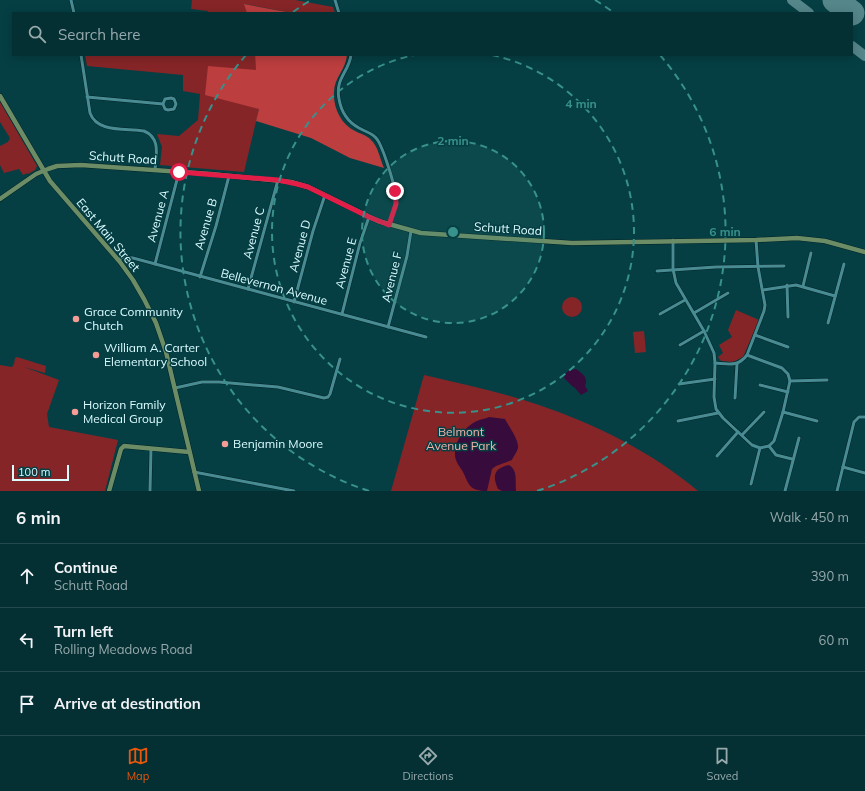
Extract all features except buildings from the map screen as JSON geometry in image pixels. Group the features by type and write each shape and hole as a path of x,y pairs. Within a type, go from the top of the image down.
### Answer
{"street":[{"path":"71,0 74,12"},
{"path":"335,0 339,12"},
{"path":"81,56 92,118 99,125 144,131 152,136 155,140 157,148 155,170"},
{"path":"351,56 340,82 338,92 340,103 344,114 351,122 374,136 380,145 396,195 396,204 389,225"},
{"name":"East Main Street","path":"0,96 50,181 118,260 144,298 156,323 164,346 199,491"},
{"path":"88,97 163,104 168,110 174,109 176,104 174,99 169,98 164,100 163,104"},
{"name":"Schutt Road","path":"0,199 44,171 69,164 278,180 303,185 389,225 411,231 442,235 572,243 805,238 839,244 865,252"},
{"name":"Avenue A","path":"154,264 179,172"},
{"name":"Avenue B","path":"200,277 216,226 229,176"},
{"name":"Avenue C","path":"248,289 278,180"},
{"name":"Avenue D","path":"294,302 313,232 325,195"},
{"name":"Avenue E","path":"342,314 357,254 369,217"},
{"name":"Avenue F","path":"388,327 407,256 411,231"},
{"path":"673,240 673,269 676,283 704,331 714,353 714,397 718,413 752,445 760,448 769,446 774,441 783,412 790,381 788,374 782,368 747,355"},
{"path":"715,363 737,364 744,360 764,311 765,305 758,267 756,240"},
{"path":"803,286 811,254"},
{"name":"Bellevernon Avenue","path":"118,260 126,257 426,337"},
{"path":"828,323 844,264"},
{"path":"658,271 716,267 784,266"},
{"path":"763,290 796,285 835,296"},
{"path":"788,286 788,317"},
{"path":"694,313 728,293"},
{"path":"660,314 685,300"},
{"path":"680,345 704,331"},
{"path":"755,335 788,347"},
{"path":"174,388 202,382 219,382 278,387 324,398 328,397 330,394 340,359"},
{"path":"735,398 737,364"},
{"path":"679,384 714,378"},
{"path":"790,381 827,380"},
{"path":"760,385 788,392"},
{"path":"742,435 764,412"},
{"path":"783,412 817,421"},
{"path":"678,420 718,413"},
{"path":"837,491 854,422 859,417 865,417"},
{"path":"716,456 738,432"},
{"path":"785,491 792,459 799,438"},
{"path":"109,491 121,449 127,446 190,452"},
{"path":"769,446 776,454 792,459"},
{"path":"751,484 760,448"},
{"path":"150,491 151,449"},
{"path":"843,467 865,473"},
{"path":"194,472 294,491"}],"green space":[{"path":"192,0 295,0 333,7 335,12 287,12 245,4 247,12 208,12 191,9"},
{"path":"85,56 255,56 259,109 244,172 160,165 162,147 157,134 179,136 198,120 200,94 183,91 183,75 87,66"},
{"path":"0,102 37,166 35,170 28,174 23,175 19,169 4,173 0,165 0,146 8,142 10,138 0,122"},
{"path":"572,297 579,300 582,307 579,314 572,317 565,314 562,307 565,300"},
{"path":"736,310 759,320 743,357 733,362 721,361 718,357 723,353 719,345 732,337 728,330"},
{"path":"644,331 646,352 635,353 633,332"},
{"path":"17,357 46,366 45,373 24,367 59,380 47,414 49,427 118,440 105,491 0,491 0,365 12,367 15,358"},
{"name":"Belmont Avenue Park","path":"424,375 510,396 581,421 622,440 662,464 698,491 391,491"}],"shaded area":[{"path":"244,4 287,12 247,12"},
{"path":"255,56 347,56 345,65 336,82 334,98 335,104 342,120 350,128 368,137 373,143 377,149 384,168 350,158 311,138 256,121 259,109 205,95 208,66 256,70"},
{"path":"576,369 583,374 586,381 585,386 588,391 581,395 564,378 568,371"},
{"path":"489,417 505,419 515,437 518,448 512,460 492,469 487,491 481,491 469,484 458,464 455,450 458,440 468,427 477,421"},
{"path":"509,465 515,473 516,491 502,491 498,489 495,476 497,470"}],"taxiway":[{"path":"792,0 808,12"},
{"path":"853,47 865,56"}],"runway":[{"path":"835,0 851,12"}],"place":[{"name":"Grace Community Chutch","path":"76,319"},
{"name":"William A. Carter Elementary School","path":"96,355"},
{"name":"Horizon Family Medical Group","path":"75,412"},
{"name":"Benjamin Moore","path":"225,444"}],"route":[{"path":"179,172 291,182 308,187 369,217 389,225 396,204 395,191"}]}
